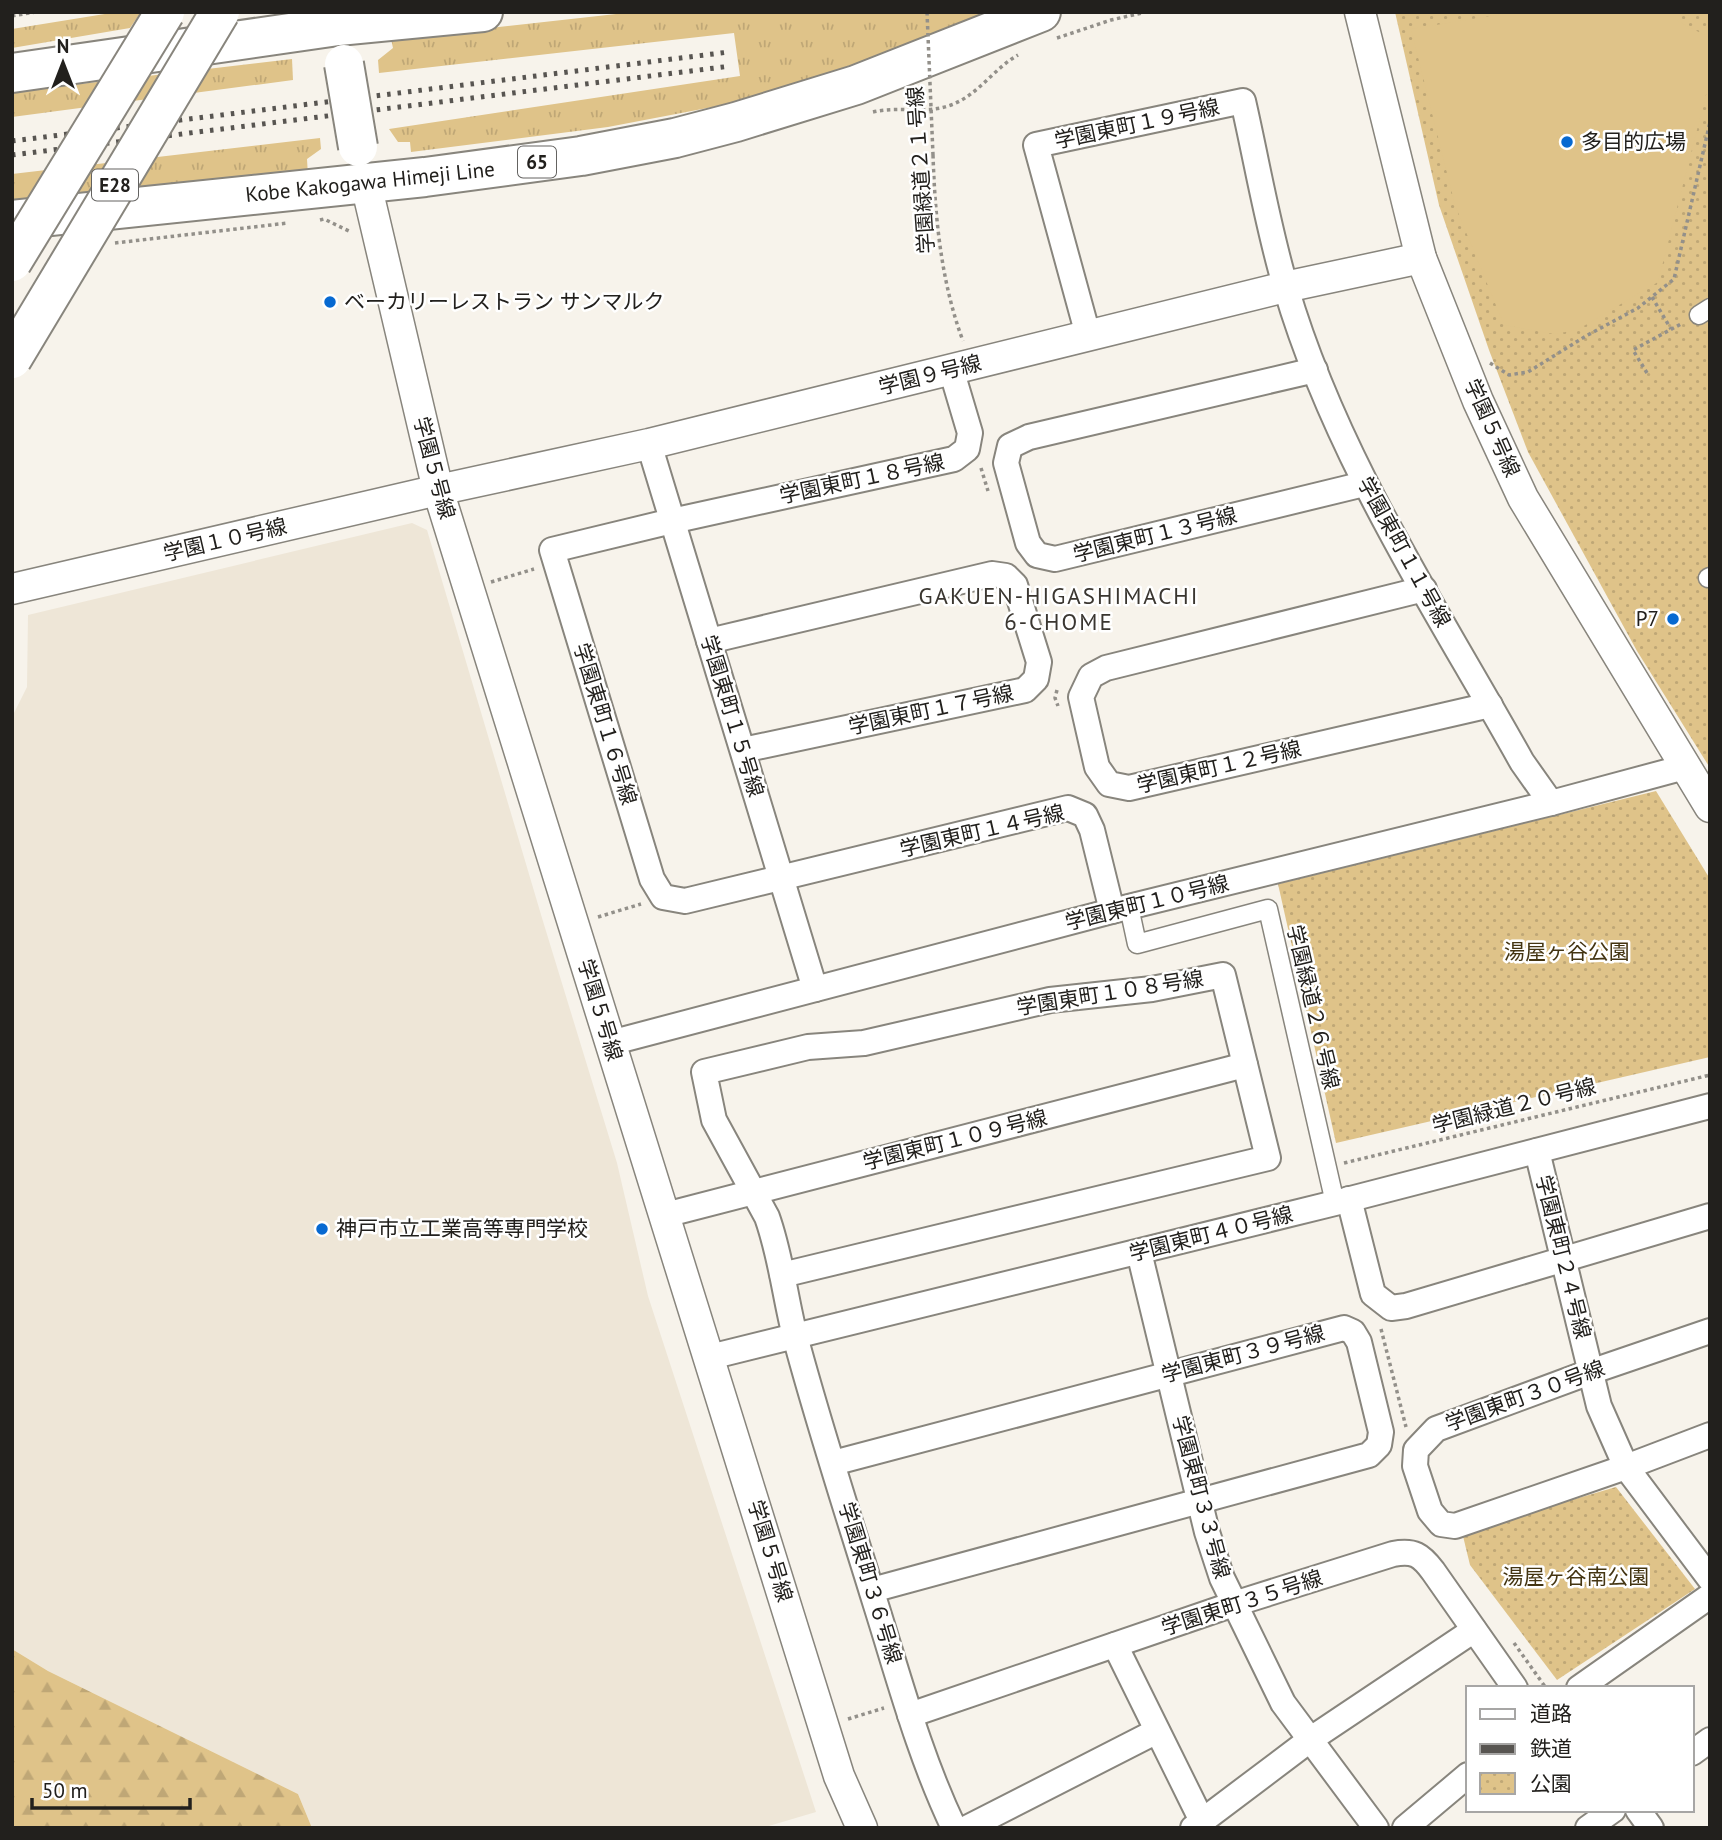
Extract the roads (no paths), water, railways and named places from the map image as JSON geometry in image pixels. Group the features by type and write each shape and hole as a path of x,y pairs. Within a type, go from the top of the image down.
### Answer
{"main road":[{"name":"E28","path":"12,262 165,12"},
{"name":"E28","path":"12,359 220,12"},
{"path":"12,73 337,19 483,12"},
{"name":"Kobe Kakogawa Himeji Line","path":"12,220 366,184 582,156 675,138 856,85 1041,12"},
{"path":"337,19 366,184"}],"street":[{"name":"学園５号線","path":"1360,12 1421,258 1478,401 1523,498 1710,807"},
{"name":"学園東町１９号線","path":"1088,335 1036,145 1243,101 1285,287"},
{"name":"学園５号線","path":"366,184 438,490 839,1776 862,1828"},
{"name":"学園９号線","path":"438,490 649,444 1285,287 1421,258"},
{"name":"学園東町１１号線","path":"1285,287 1315,370 1364,484 1522,762 1551,803"},
{"name":"学園東町１８号線","path":"672,521 954,459 967,449 970,433 961,367"},
{"name":"学園東町１３号線","path":"1315,370 1029,437 1010,446 1006,463 1028,542 1037,555 1055,559 1364,484"},
{"name":"学園東町１５号線","path":"649,444 815,989"},
{"name":"学園１０号線","path":"12,589 438,490"},
{"name":"学園東町１６号線","path":"672,521 552,550 652,879 663,897 685,901 782,878"},
{"name":"学園東町１７号線","path":"709,641 992,574 1006,576 1015,585 1035,649 1039,663 1036,679 1025,690 743,751"},
{"name":"学園東町１２号線","path":"1424,589 1106,668 1091,676 1081,697 1097,767 1109,784 1129,788 1490,705"},
{"name":"学園東町１０号線","path":"610,1043 1121,909 1551,803 1685,767"},
{"name":"学園東町１４号線","path":"782,878 1068,808 1085,815 1121,909"},
{"name":"学園緑道２６号線","path":"1121,909 1137,944 1268,909 1326,1168 1342,1201"},
{"name":"学園東町１０８号線","path":"782,1275 1268,1158 1223,975 1152,989 1050,1000 864,1043 808,1047 704,1072 714,1120 772,1230 795,1336"},
{"name":"学園東町１０９号線","path":"665,1215 1245,1065"},
{"name":"学園東町４０号線","path":"710,1357 1139,1252 1710,1106"},
{"name":"学園東町２４号線","path":"1537,1151 1599,1406 1626,1467 1710,1579"},
{"path":"1342,1201 1373,1294 1391,1308 1406,1306 1710,1216"},
{"name":"学園東町３３号線","path":"1139,1252 1199,1500 1222,1578 1283,1703 1376,1828"},
{"name":"学園東町３９号線","path":"833,1463 1344,1328 1353,1332 1359,1342 1381,1432 1379,1445 1369,1455 872,1590"},
{"name":"学園東町３０号線","path":"1710,1331 1590,1371 1436,1429 1416,1450 1415,1466 1430,1511 1441,1524 1455,1526 1710,1435"},
{"name":"学園東町３６号線","path":"795,1336 908,1709 937,1792 954,1828"},
{"name":"学園東町３５号線","path":"908,1709 1409,1551 1422,1557 1513,1686"},
{"path":"1582,1686 1710,1596"},
{"path":"1115,1645 1157,1731 1197,1824 1311,1739 1474,1630"},
{"path":"967,1828 1157,1731"},
{"path":"1694,1752 1710,1740"},
{"path":"1405,1828 1466,1777"},
{"path":"1588,1828 1610,1812"},
{"path":"1639,1812 1651,1828"}],"railway":[{"path":"12,141 729,52"},
{"path":"12,155 731,66"}],"place":[{"name":"多目的広場","path":"1567,142"},
{"name":"ベーカリーレストラン サンマルク","path":"330,302"},
{"name":"P7","path":"1673,619"},
{"name":"神戸市立工業高等専門学校","path":"322,1229"}],"district":[{"name":"GAKUEN-HIGASHIMACHI 6-CHOME","path":"1059,609"}],"park label":[{"name":"湯屋ヶ谷公園","path":"1567,952"},
{"name":"湯屋ヶ谷南公園","path":"1576,1577"}]}
